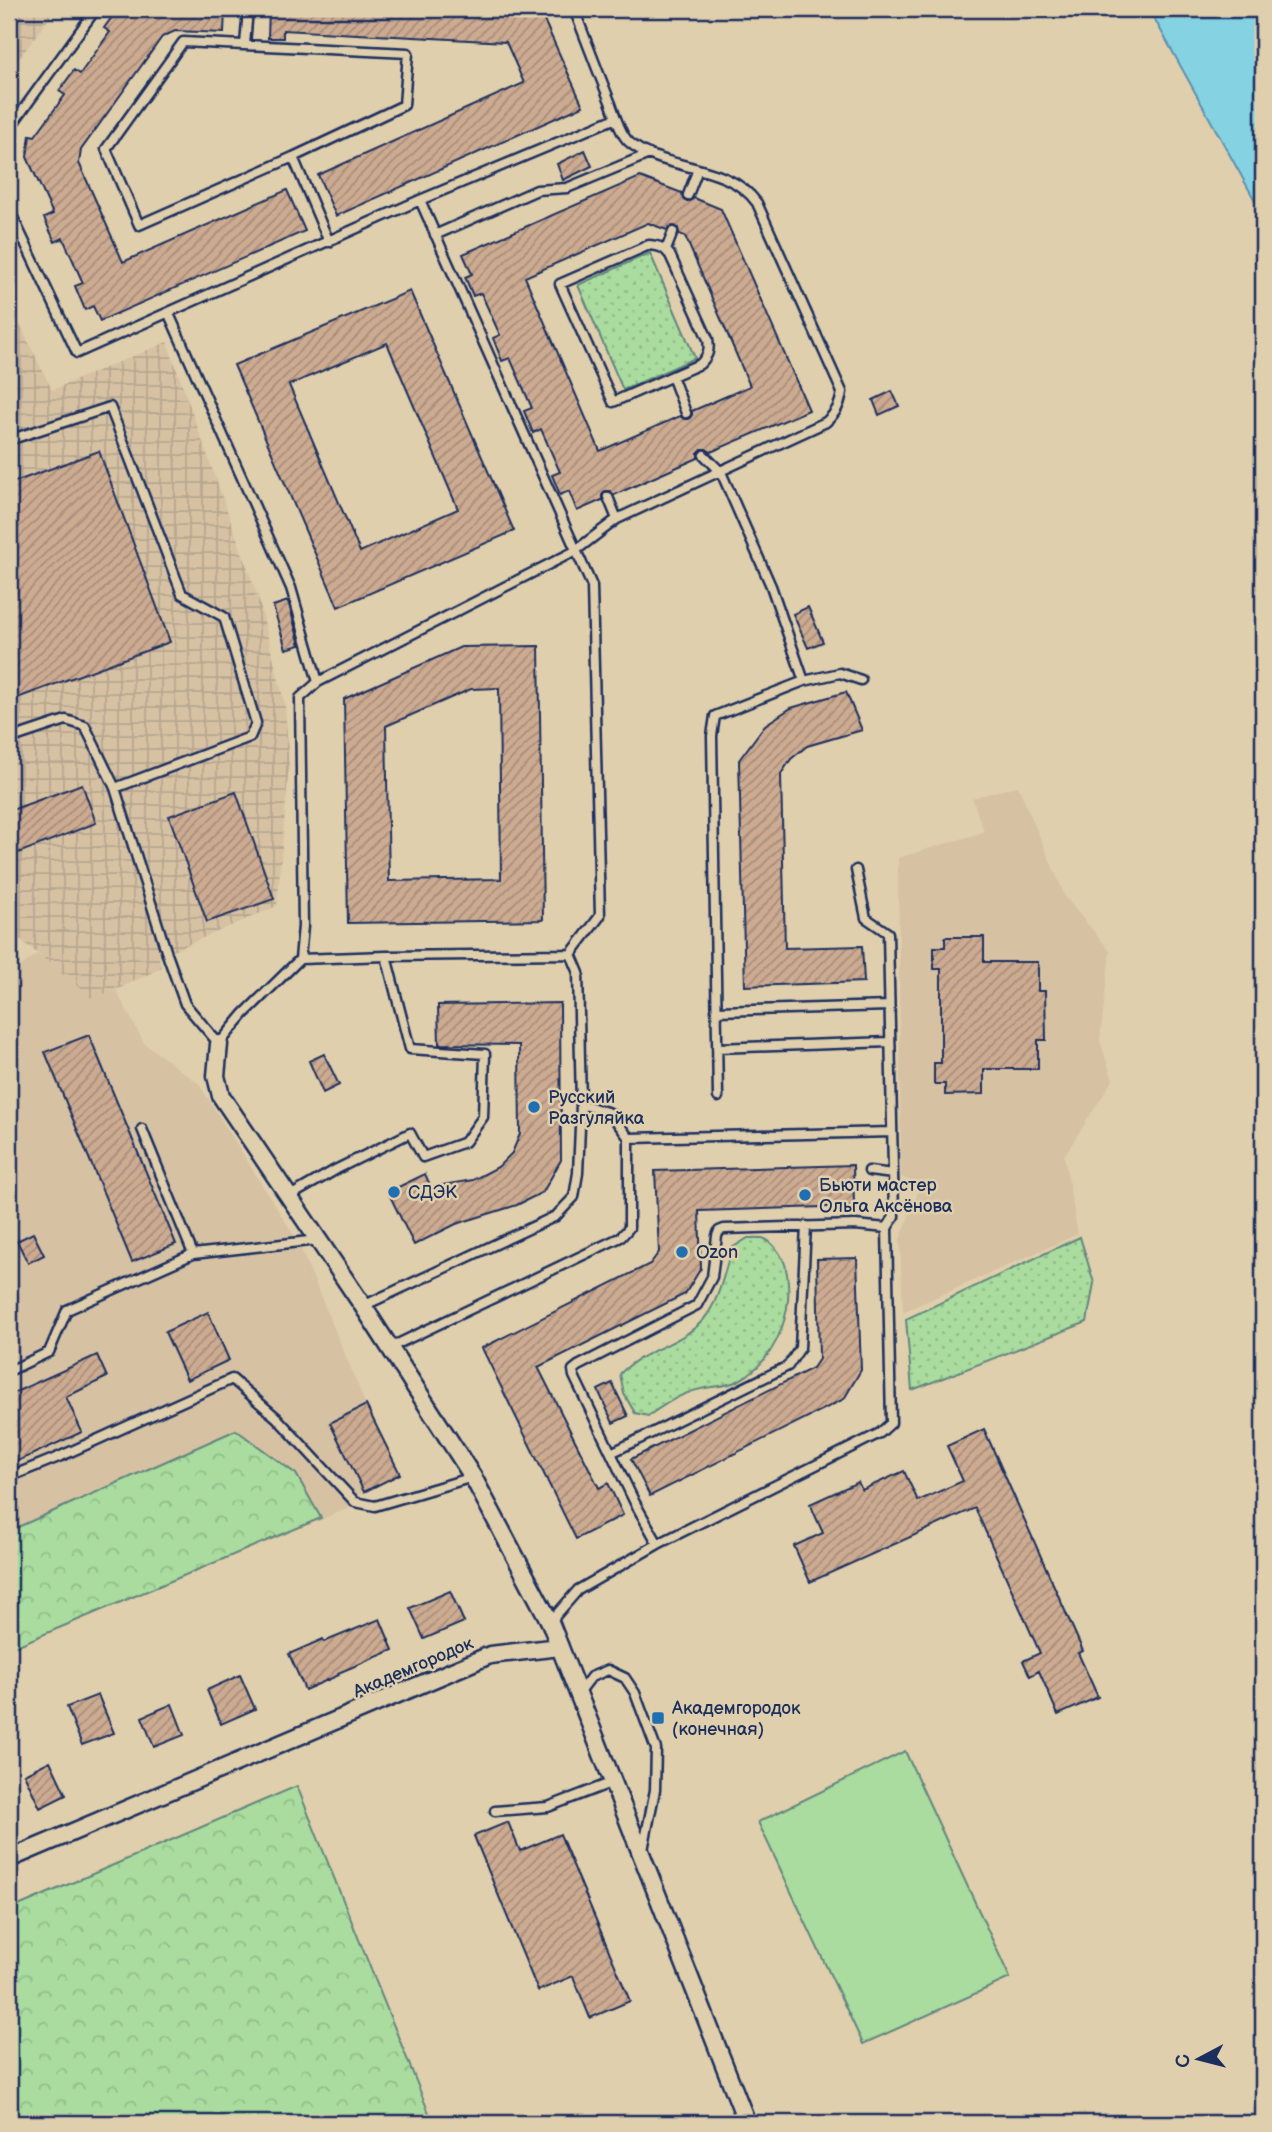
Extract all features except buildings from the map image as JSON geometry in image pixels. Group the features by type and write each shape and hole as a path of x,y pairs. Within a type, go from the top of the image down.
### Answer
{"street":[{"path":"219,1044 216,1076 221,1096 363,1306 473,1477 550,1622 747,2123"},
{"name":"Академгородок","path":"9,1859 490,1655 560,1647"}],"lane":[{"path":"9,129 96,9"},
{"path":"245,45 248,9"},
{"path":"9,739 66,720 85,726 116,789 167,954 186,1004 219,1044 244,1014 300,959 303,926 300,698 318,682 575,551 617,519 826,422 835,414 842,392 757,203 750,193 740,186 698,169 649,154 627,141 574,9"},
{"path":"183,42 408,53 404,105 293,157 139,225 106,149 183,42"},
{"path":"9,209 76,353 169,314 420,200 616,118"},
{"path":"435,235 537,190 567,188 649,154"},
{"path":"293,157 329,242"},
{"path":"688,195 698,169"},
{"path":"420,200 592,586 600,916 571,954"},
{"path":"666,250 673,232"},
{"path":"649,246 666,250 708,339 707,357 700,364 613,402 560,284 649,246"},
{"path":"169,314 291,588 318,682"},
{"path":"672,376 686,413"},
{"path":"9,440 110,407 182,594 224,617 256,723 250,737 116,789"},
{"path":"704,455 721,472 771,586 804,681"},
{"path":"608,497 617,519"},
{"path":"718,1097 712,736 715,716 804,681 840,673 860,680"},
{"path":"550,1622 578,1590 658,1544 880,1433 891,1423 887,1228 894,1217 888,933 866,918 856,870"},
{"path":"300,959 571,954"},
{"path":"363,1306 556,1216 574,1197 578,1173 581,1104 579,973 571,954"},
{"path":"290,1196 410,1133 423,1157 465,1142 483,1116 485,1054 410,1049 386,956"},
{"path":"716,1011 889,1006"},
{"path":"716,1048 890,1042"},
{"path":"389,1348 621,1237 629,1228 629,1138 610,1113 581,1104"},
{"path":"142,1129 194,1254"},
{"path":"629,1138 892,1132"},
{"path":"869,1171 893,1174"},
{"path":"658,1544 635,1503 573,1370 697,1305 712,1277 719,1231 855,1225 887,1228"},
{"path":"611,1453 788,1366 800,1348 806,1226"},
{"path":"9,1371 49,1352 67,1310 194,1254 318,1240"},
{"path":"9,1477 232,1380 277,1418 355,1502 374,1506 473,1477"},
{"path":"578,1694 590,1677 608,1670 625,1678 635,1693 647,1722 656,1749 655,1776 642,1855"},
{"path":"495,1811 548,1808 613,1782"}],"shaded area":[{"path":"9,9 56,9 9,72"},
{"path":"9,302 52,390 167,342 258,597 285,705 289,765 277,906 159,957 161,968 116,990 92,998 17,937 9,908"},
{"path":"1018,786 1066,898 1110,951 1100,1041 1113,1080 1064,1156 1078,1234 903,1312 900,1240 921,1185 901,1177 898,858 984,832 972,798"},
{"path":"37,954 92,997 116,990 144,1043 199,1084 298,1242 366,1405 400,1474 364,1492 349,1508 9,1649 9,976"},
{"path":"1085,2111 1090,2123 1057,2123"}],"green space":[{"path":"650,253 695,358 623,390 578,285"},
{"path":"1080,1237 1094,1283 1087,1322 912,1390 906,1319"},
{"path":"748,1238 768,1241 785,1264 788,1280 786,1314 774,1345 752,1371 738,1381 687,1393 648,1416 635,1413 624,1394 620,1374 640,1359 684,1335 703,1320 718,1295 732,1248"},
{"path":"236,1430 296,1474 321,1518 9,1649 9,1531"},
{"path":"905,1751 1010,1978 863,2044 758,1822"},
{"path":"297,1786 433,2123 9,2123 9,1910"}],"water":[{"path":"1149,9 1263,9 1263,215"}],"place":[{"name":"Русский Разгуляйка","path":"534,1107"},
{"name":"СДЭК","path":"394,1192"},
{"name":"Бьюти мастер Oльга Аксёнова","path":"805,1195"},
{"name":"Ozon","path":"682,1252"},
{"name":"Академгородок (конечная)","path":"658,1718"}]}
